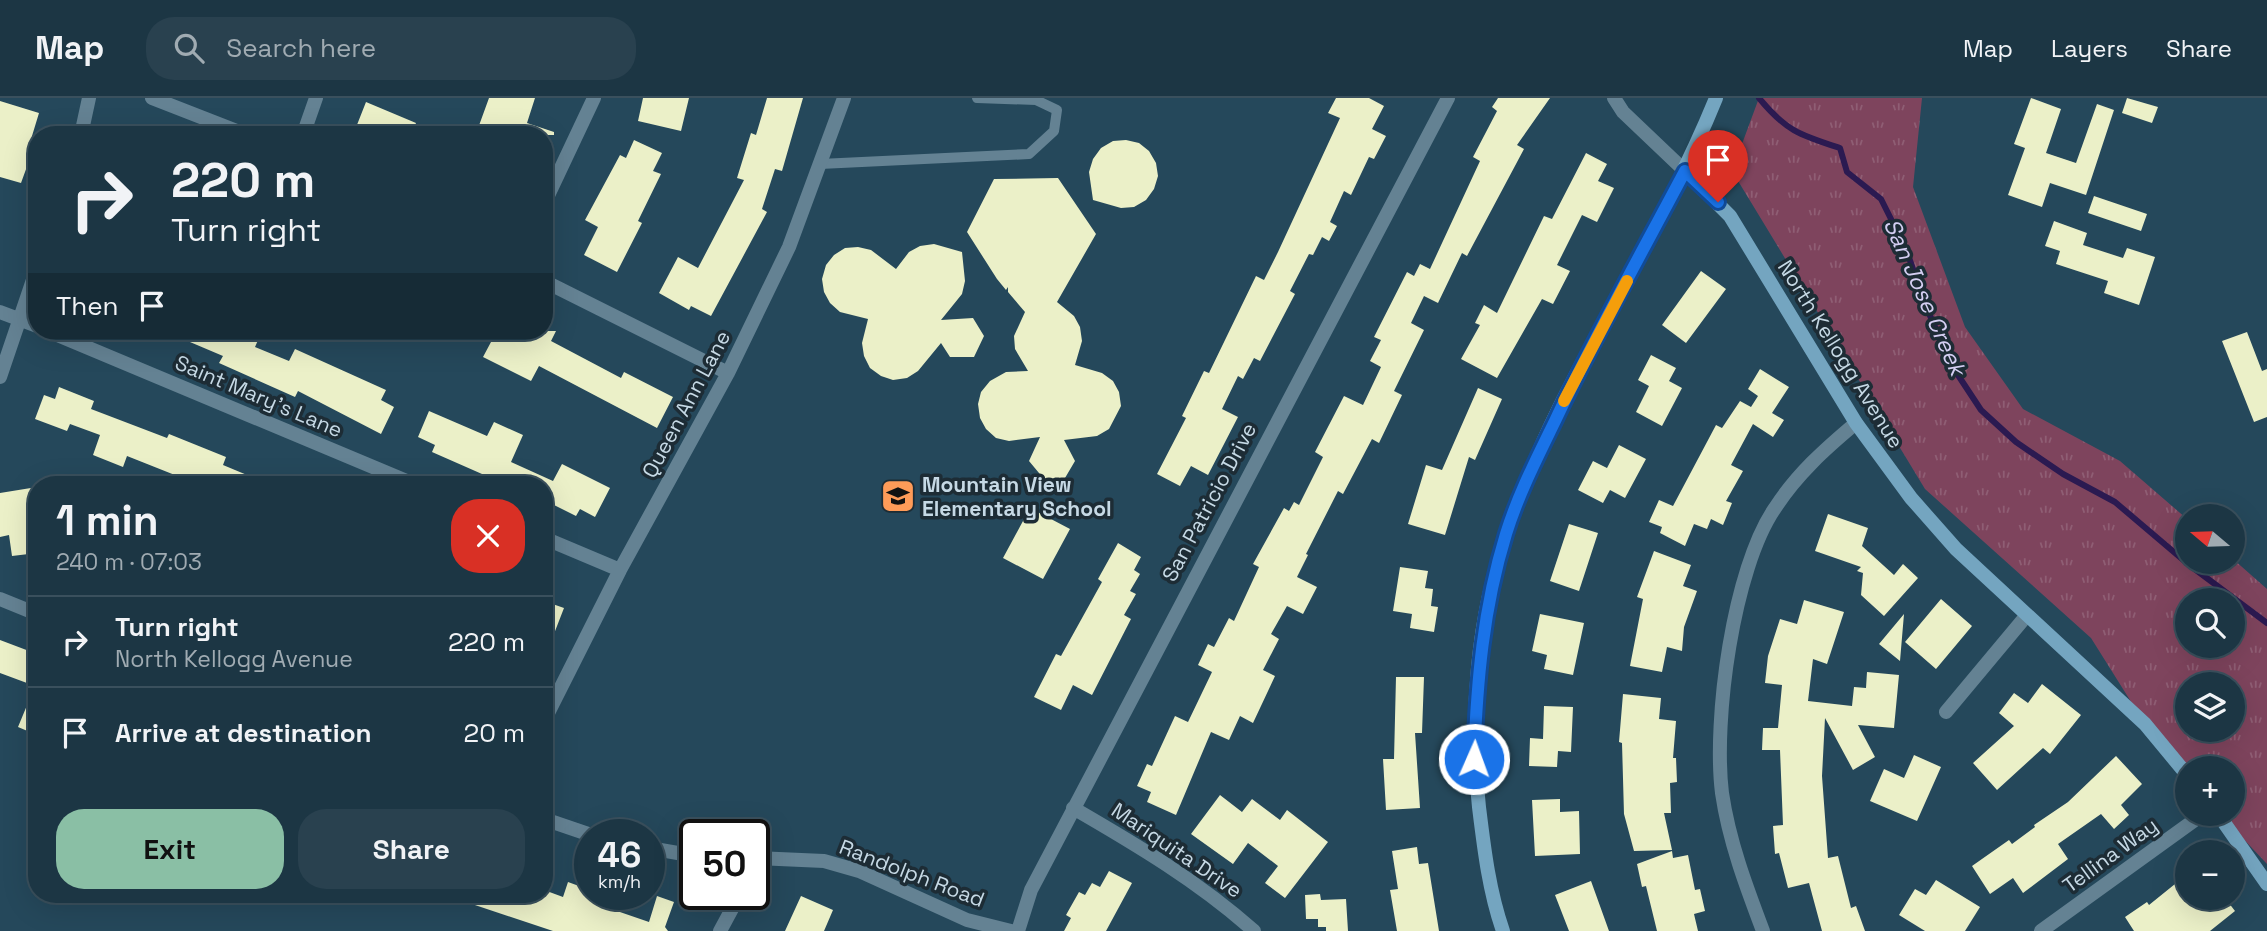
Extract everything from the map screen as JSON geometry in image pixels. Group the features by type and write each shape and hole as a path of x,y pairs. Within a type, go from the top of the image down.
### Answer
{"main road":[{"path":"1503,931 1490,884 1474,759 1477,674 1490,594 1506,532 1526,481 1570,390 1685,171 1716,98"},
{"name":"North Kellogg Avenue","path":"1685,171 1730,216 1856,423 1912,498 1956,550 2145,724 2175,760"},
{"path":"2226,826 2267,884"}],"street":[{"path":"83,126 89,98"},
{"path":"152,98 224,126"},
{"path":"306,126 316,98"},
{"path":"553,185 594,98"},
{"name":"Queen Ann Lane","path":"553,703 620,570 728,373 789,247 844,98"},
{"name":"San Patricio Drive","path":"1018,931 1031,890 1073,808 1448,98"},
{"name":"North Kellogg Avenue","path":"1614,98 1623,112 1685,171"},
{"path":"553,286 728,373"},
{"path":"0,377 28,295"},
{"path":"0,312 28,322"},
{"name":"Saint Mary's Lane","path":"70,340 394,476"},
{"path":"1763,931 1737,862 1722,793 1720,743 1723,692 1737,603 1773,510 1800,474 1856,423"},
{"path":"553,542 620,570"},
{"path":"0,599 28,610"},
{"path":"1946,712 2027,615"},
{"name":"Mariquita Drive","path":"1073,808 1157,858 1230,909 1254,931"},
{"path":"553,822 574,829"},
{"name":"Tellina Way","path":"2041,931 2186,826"},
{"name":"Randolph Road","path":"770,862 824,861 859,871 967,920 1011,931"},
{"path":"720,931 731,910"}],"lane":[{"path":"820,164 1029,153 1054,131 1057,110 1036,100 977,98"}],"green space":[{"path":"1759,98 1922,98 1913,187 1965,327 2023,409 2120,461 2175,509 2175,574 2245,574 2245,570 2267,589 2267,864 2231,826 2245,826 2245,756 2176,756 2145,724 2091,638 1925,489 1732,171"}],"building":[{"path":"489,98 535,98 527,123 536,126 479,126"},
{"path":"643,98 689,98 681,131 638,121"},
{"path":"767,98 803,98 782,171 775,169 762,209 767,212 711,316 691,306 689,310 659,293 678,257 698,268 744,180 737,178 751,133 756,135"},
{"path":"1336,98 1369,98 1384,106 1372,129 1386,136 1374,159 1369,157 1351,195 1344,191 1330,222 1337,226 1329,241 1322,237 1313,255 1309,254 1290,291 1295,294 1260,361 1254,358 1243,379 1238,376 1222,409 1238,417 1208,475 1191,466 1180,486 1157,474 1186,418 1182,416 1204,371 1209,373 1256,276 1264,280 1278,252 1340,118 1328,113"},
{"path":"1498,98 1550,98 1517,145 1524,149 1467,256 1462,253 1438,303 1424,296 1411,323 1424,330 1394,391 1402,395 1379,443 1372,439 1343,494 1338,491 1306,554 1308,555 1297,577 1317,587 1303,614 1287,606 1271,634 1279,639 1263,670 1275,676 1253,723 1240,716 1229,740 1211,732 1176,815 1147,802 1151,792 1137,786 1147,764 1152,766 1175,716 1188,722 1212,672 1198,665 1208,644 1214,647 1229,618 1234,621 1259,567 1253,564 1284,508 1289,511 1294,502 1299,505 1323,457 1315,452 1344,396 1363,405 1381,367 1370,361 1381,340 1374,337 1407,272 1414,276 1420,264 1430,269 1480,161 1473,157 1497,111 1492,107"},
{"path":"2031,98 2061,109 2046,153 2076,163 2097,104 2114,110 2086,195 2050,183 2042,207 2008,195 2025,148 2014,144"},
{"path":"2127,98 2158,107 2152,123 2122,113"},
{"path":"0,101 39,113 35,126 28,126 28,164 21,183 0,177"},
{"path":"366,102 416,123 415,126 357,126"},
{"path":"634,140 662,153 653,171 661,174 638,221 642,223 617,272 584,255 598,227 585,220 620,155 626,158"},
{"path":"1113,141 1139,143 1149,151 1156,163 1158,176 1154,189 1146,200 1134,207 1121,208 1093,200 1089,172 1093,159 1101,148"},
{"path":"1586,153 1607,164 1598,181 1614,188 1597,222 1582,215 1557,265 1570,271 1553,304 1542,299 1497,378 1461,359 1480,325 1475,323 1484,305 1497,313 1544,216 1552,219"},
{"path":"1058,178 1096,234 1057,302 1074,316 1080,327 1082,341 1075,365 1102,373 1113,381 1119,392 1121,406 1109,429 1097,436 1064,440 1075,461 1065,478 1044,479 1029,461 1040,437 1009,441 996,438 986,429 980,418 978,404 981,392 990,381 1006,372 1028,371 1015,349 1014,336 1025,312 1008,292 1008,287 1006,290 997,279 967,232 994,179"},
{"path":"2094,196 2147,214 2141,231 2088,213"},
{"path":"2054,221 2087,233 2083,245 2123,258 2127,248 2155,257 2139,305 2104,293 2108,281 2056,264 2060,251 2045,246"},
{"path":"934,244 962,252 965,281 962,294 941,320 973,318 984,336 974,357 950,357 941,343 918,371 907,378 893,380 881,376 870,368 864,356 862,343 868,319 840,312 830,303 824,292 822,279 826,265 834,255 845,248 858,247 871,250 896,269 909,252 920,246"},
{"path":"1701,271 1726,289 1686,343 1662,325"},
{"path":"2247,332 2262,371 2267,369 2267,417 2254,422 2222,341"},
{"path":"185,340 258,340 255,347 289,361 295,349 386,390 381,400 394,407 381,434 298,391 295,397 219,363 223,356"},
{"path":"487,340 552,340 621,378 624,372 673,397 657,428 539,366 531,381 483,357 491,342"},
{"path":"1651,355 1676,368 1669,381 1682,388 1662,426 1636,412 1649,386 1638,380"},
{"path":"1760,369 1789,387 1772,413 1784,420 1773,437 1753,424 1731,465 1743,471 1726,501 1732,503 1723,525 1711,519 1707,529 1694,524 1685,546 1660,533 1662,527 1649,522 1659,500 1673,506 1716,425 1722,428 1740,401 1751,407 1758,396 1748,389"},
{"path":"59,387 94,401 91,409 167,438 169,434 226,457 223,465 249,476 177,476 127,456 123,467 93,455 100,435 70,424 67,431 35,419 44,395 55,399"},
{"path":"1478,388 1502,399 1475,460 1469,457 1445,535 1408,524 1426,465 1442,470"},
{"path":"429,411 487,436 494,422 523,435 511,462 542,476 487,476 432,452 435,445 418,437"},
{"path":"1619,445 1646,459 1625,498 1610,490 1603,503 1578,490 1593,461 1607,468"},
{"path":"562,464 610,488 595,517 580,509 576,516 553,504 553,481"},
{"path":"28,488 28,554 12,556 9,535 0,537 0,493"},
{"path":"1030,508 1070,529 1043,579 1003,558"},
{"path":"1828,514 1868,528 1862,546 1894,575 1903,564 1918,578 1884,616 1861,595 1863,573 1857,571 1861,567 1815,551"},
{"path":"1569,524 1598,533 1579,591 1550,581"},
{"path":"1118,543 1141,557 1134,570 1140,574 1130,591 1136,594 1124,615 1131,619 1092,695 1073,685 1061,710 1034,697 1056,654 1061,656 1102,582 1098,579"},
{"path":"1654,551 1691,565 1683,586 1697,591 1684,627 1682,651 1667,647 1662,672 1630,666 1643,599 1637,597"},
{"path":"1400,567 1428,571 1425,588 1433,589 1431,606 1438,607 1434,632 1410,628 1412,614 1393,611"},
{"path":"1941,599 1972,626 1936,669 1905,642"},
{"path":"1804,600 1844,612 1827,664 1813,659 1808,701 1852,706 1854,687 1866,688 1867,672 1899,675 1894,728 1858,725 1875,757 1853,770 1825,718 1822,776 1828,858 1838,856 1851,908 1856,906 1865,931 1822,931 1809,883 1788,888 1779,853 1775,854 1773,826 1783,825 1780,750 1762,750 1763,728 1778,728 1782,685 1765,683 1768,656 1780,619 1797,624"},
{"path":"553,604 564,608 553,636"},
{"path":"1540,614 1584,623 1573,675 1544,669 1547,655 1532,651"},
{"path":"1904,614 1900,661 1879,644"},
{"path":"0,640 28,651 28,683 0,673"},
{"path":"1396,677 1424,677 1422,733 1415,733 1420,808 1386,810 1383,759 1394,759"},
{"path":"2042,684 2081,715 2050,754 2043,748 1997,790 1973,763 2014,726 1999,713 2014,693 2028,703"},
{"path":"1623,694 1661,698 1659,719 1676,721 1673,758 1676,758 1677,782 1670,783 1671,813 1664,813 1672,850 1634,851 1624,814 1622,743 1619,742"},
{"path":"28,703 28,731 18,727"},
{"path":"1544,706 1573,707 1571,752 1558,751 1557,767 1529,766 1530,738 1543,739"},
{"path":"1914,755 1941,767 1917,821 1870,801 1884,769 1904,778"},
{"path":"2116,756 2142,784 2121,805 2129,815 2114,829 2101,814 2058,844 2068,859 2023,893 2013,878 1990,894 1972,866 2009,840 2012,844 2068,802"},
{"path":"1220,795 1242,812 1252,799 1280,820 1287,810 1328,842 1285,898 1265,883 1278,866 1248,843 1233,864 1191,834"},
{"path":"1560,799 1560,812 1579,811 1580,854 1535,856 1532,800"},
{"path":"1417,847 1419,864 1428,863 1439,931 1397,931 1390,890 1398,889 1392,851"},
{"path":"1672,851 1673,858 1688,855 1695,890 1700,889 1705,911 1694,914 1698,931 1657,931 1646,886 1642,887 1637,864"},
{"path":"1109,871 1132,883 1106,931 1064,931 1071,918 1066,915 1079,892 1085,895 1092,883 1100,887"},
{"path":"1936,880 1980,907 1965,931 1925,931 1899,915 1915,889 1926,895"},
{"path":"1591,881 1609,931 1569,931 1555,895"},
{"path":"568,882 574,884 574,910 617,910 649,922 653,910 665,910 665,899 674,902 665,927 668,931 553,931 469,903 553,903 553,893 563,897"},
{"path":"2175,884 2175,910 2235,911 2210,931 2134,931 2125,917 2147,902 2149,905"},
{"path":"1320,894 1321,900 1346,899 1348,931 1326,931 1326,927 1318,927 1318,919 1306,919 1305,895"},
{"path":"801,896 833,910 824,931 785,931"}],"waterway":[{"name":"San Jose Creek","path":"1759,98 1786,125 1840,148 1847,172 1881,199 1906,249 1927,309 1954,369 1981,410 2016,442 2063,474 2115,502 2188,564 2267,623"}],"slow traffic":[{"path":"1564,401 1627,281"}],"place":[{"name":"Mountain View Elementary School","path":"898,496"}],"route":[{"path":"1474,759 1477,674 1490,594 1506,532 1526,481 1570,390 1685,171 1718,202"}]}
